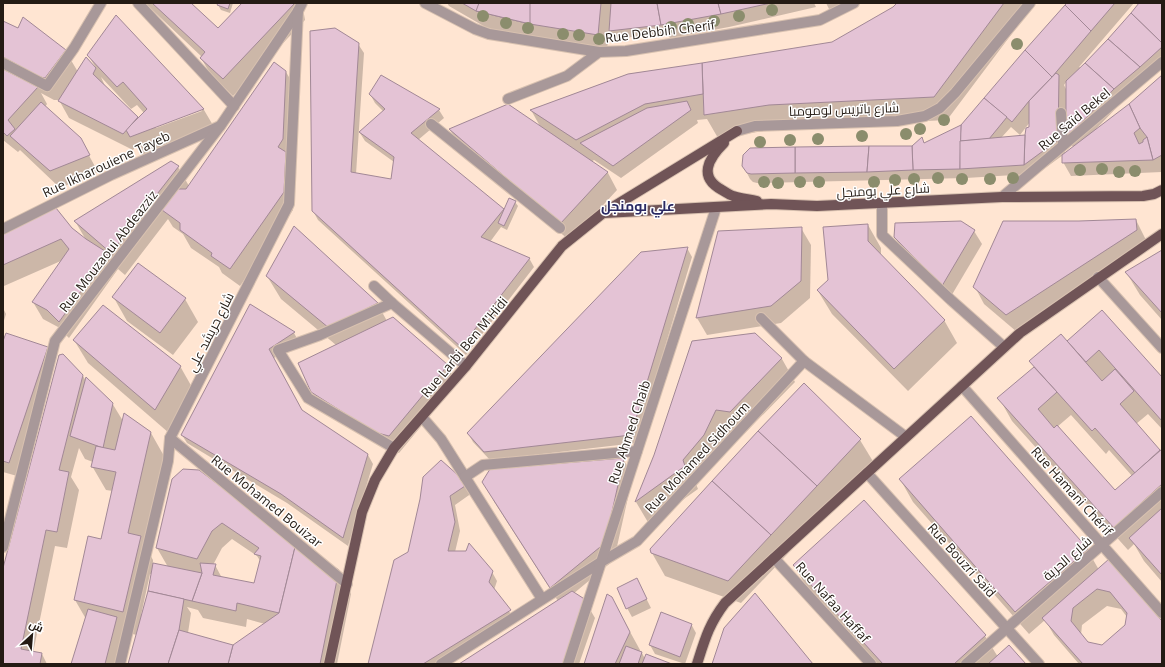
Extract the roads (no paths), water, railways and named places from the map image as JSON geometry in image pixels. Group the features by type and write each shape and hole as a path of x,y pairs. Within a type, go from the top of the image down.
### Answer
{"main road":[{"name":"شارع باتريس لومومبا","path":"736,131 714,152 711,158 707,171 712,183 732,196 771,204"},
{"name":"Rue Larbi Ben M'Hidi","path":"329,664 362,512 375,480 394,448 466,366 562,246 603,213 736,131"},
{"name":"شارع علي بومنجل","path":"603,213 771,204 817,206 1002,197 1143,196 1154,194 1162,190"},
{"path":"697,664 710,626 715,616 725,603 1020,332 1162,234"}],"street":[{"path":"3,63 47,86 74,48 101,3"},
{"path":"138,3 234,106"},
{"name":"Rue Debbih Cherif","path":"425,3 475,29 489,34 599,52 626,51 820,20 854,3"},
{"name":"شارع باتريس لومومبا","path":"736,131 756,126 897,121 925,116 940,108 955,93 1030,3"},
{"path":"991,50 1033,3"},
{"name":"Rue Mouzaoui Abdeazziz","path":"3,547 55,342 221,125 300,7"},
{"name":"شارع حريشد علي","path":"120,664 168,461 170,438 289,204 300,7"},
{"path":"508,99 567,76 599,52"},
{"name":"Rue Saïd Bekel","path":"1002,197 1162,62"},
{"path":"1061,113 1063,145"},
{"path":"431,124 560,228"},
{"name":"Rue Ikharouiene Tayeb","path":"3,229 111,175 221,125"},
{"path":"882,203 882,235 951,300 1004,347"},
{"name":"Rue Ahmed Chaib","path":"568,664 716,208"},
{"path":"1098,277 1162,348"},
{"path":"374,286 466,366"},
{"path":"392,303 320,335 278,350 308,398 394,448"},
{"path":"761,318 804,361 906,437"},
{"name":"Rue Mohamed Sidhoum","path":"445,663 542,599 636,541 804,361"},
{"name":"Rue Hamani Chérif","path":"962,386 1162,613"},
{"path":"422,417 441,439 542,599"},
{"name":"Rue Mohamed Bouizar","path":"170,438 347,584"},
{"path":"465,477 483,465 637,451"},
{"name":"Rue Bouzri Saïd","path":"867,474 1039,664"},
{"name":"شارع الحرية","path":"966,664 1162,492"},
{"name":"Rue Nafaa Haffaf","path":"774,558 871,664"}],"district":[{"name":"علي بومنجل","path":"638,205"}]}
